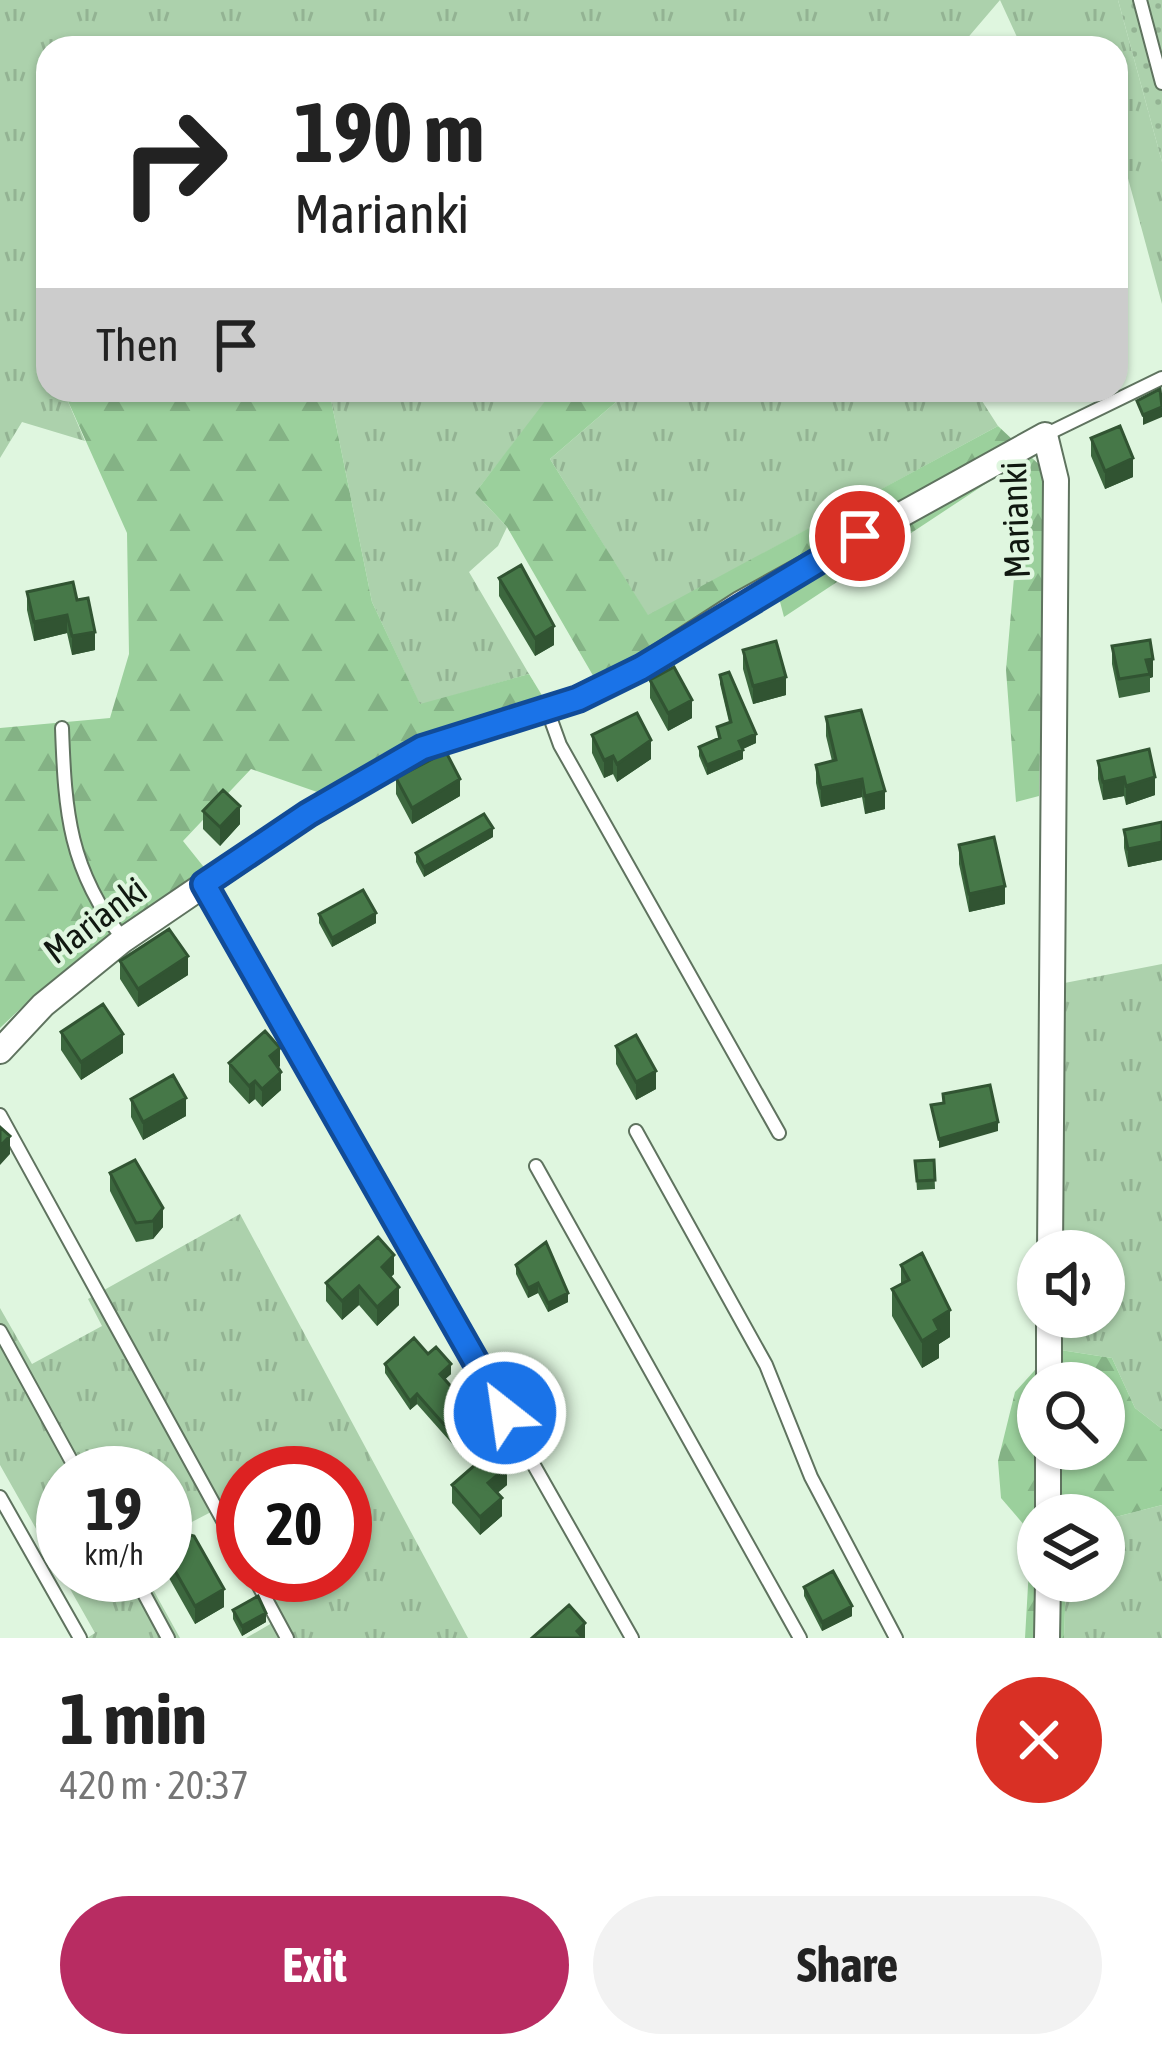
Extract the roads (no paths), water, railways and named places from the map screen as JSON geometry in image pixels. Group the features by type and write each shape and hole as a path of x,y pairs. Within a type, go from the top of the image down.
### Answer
{"street":[{"name":"Marianki","path":"0,1052 43,1005 123,940 308,814 422,748 547,708 641,668 740,604 1046,435 1056,480 1050,1230"},
{"path":"1047,1638 1048,1602"}],"lane":[{"path":"1140,0 1162,83"},
{"path":"1128,395 1162,378"},
{"path":"1046,435 1113,402"},
{"path":"547,708 560,745 779,1132"},
{"path":"62,728 72,847 94,902 123,940"},
{"path":"204,884 632,1638"},
{"path":"0,1115 216,1508"},
{"path":"636,1131 777,1387 784,1419 811,1477 896,1638"},
{"path":"536,1166 800,1638"},
{"path":"0,1331 63,1446"},
{"path":"0,1497 80,1638"},
{"path":"149,1602 168,1638"},
{"path":"268,1602 287,1638"}]}
